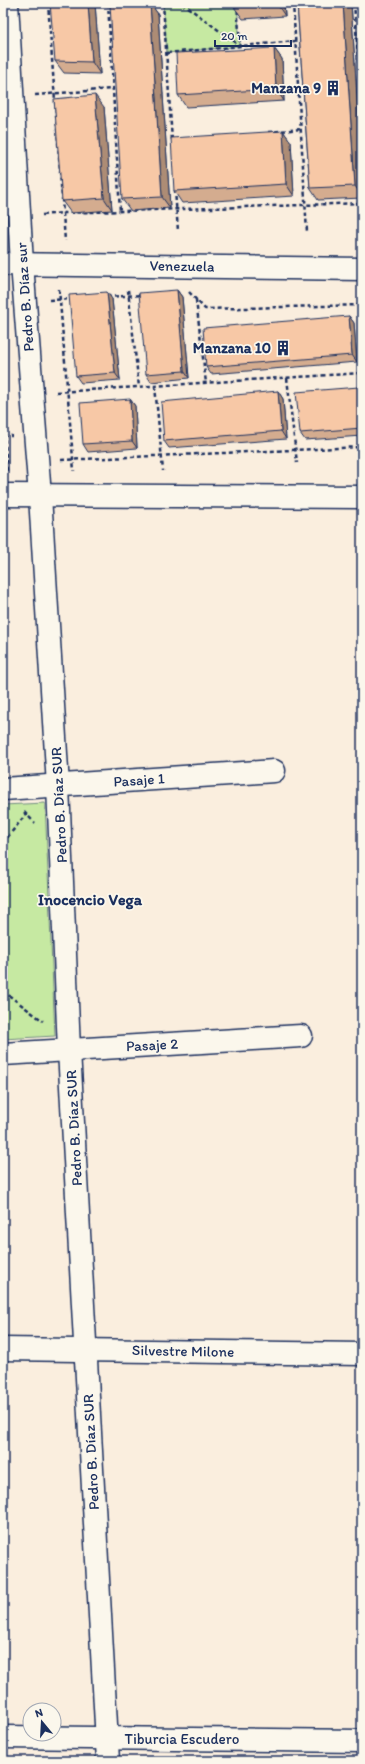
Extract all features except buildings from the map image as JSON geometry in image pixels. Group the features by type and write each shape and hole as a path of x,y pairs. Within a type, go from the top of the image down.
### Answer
{"street":[{"name":"Pedro B. Díaz sur","path":"7,3 13,97 12,264 25,302 40,496"},
{"name":"Venezuela","path":"12,264 362,269"},
{"path":"6,495 362,497"},
{"name":"Pedro B. Díaz SUR","path":"40,496 58,786 69,1050 108,1761"},
{"name":"Pasaje 1","path":"3,789 274,772"},
{"name":"Pasaje 2","path":"3,1054 301,1036"},
{"name":"Silvestre Milone","path":"3,1349 362,1354"},
{"name":"Tiburcia Escudero","path":"3,1737 362,1740"}],"path":[{"path":"48,3 53,94 63,214 362,203"},
{"path":"108,3 120,212"},
{"path":"163,3 172,146"},
{"path":"182,3 240,46"},
{"path":"237,3 240,46"},
{"path":"293,3 308,232"},
{"path":"354,3 362,107"},
{"path":"167,53 295,41"},
{"path":"13,97 112,89"},
{"path":"264,132 302,129"},
{"path":"172,138 179,138"},
{"path":"174,186 178,231"},
{"path":"57,265 76,496"},
{"path":"125,266 139,387"},
{"path":"183,293 190,292 205,309 362,305"},
{"path":"105,297 144,295"},
{"path":"25,302 75,299"},
{"path":"196,299 206,383"},
{"path":"32,393 362,373"},
{"path":"287,378 297,464"},
{"path":"155,386 165,496"},
{"path":"3,411 6,495"},
{"path":"37,462 362,447"},
{"path":"22,810 35,821 35,829"},
{"path":"3,843 26,814"},
{"path":"3,992 44,1022"},
{"path":"42,1027 46,1018"}],"green space":[{"path":"163,3 237,3 240,46 167,53"},
{"path":"45,803 55,1036 3,1039 3,805"}],"place":[{"name":"Manzana 9","path":"333,88"},
{"name":"Manzana 10","path":"283,348"}],"district":[{"name":"Inocencio Vega","path":"90,899"}]}
